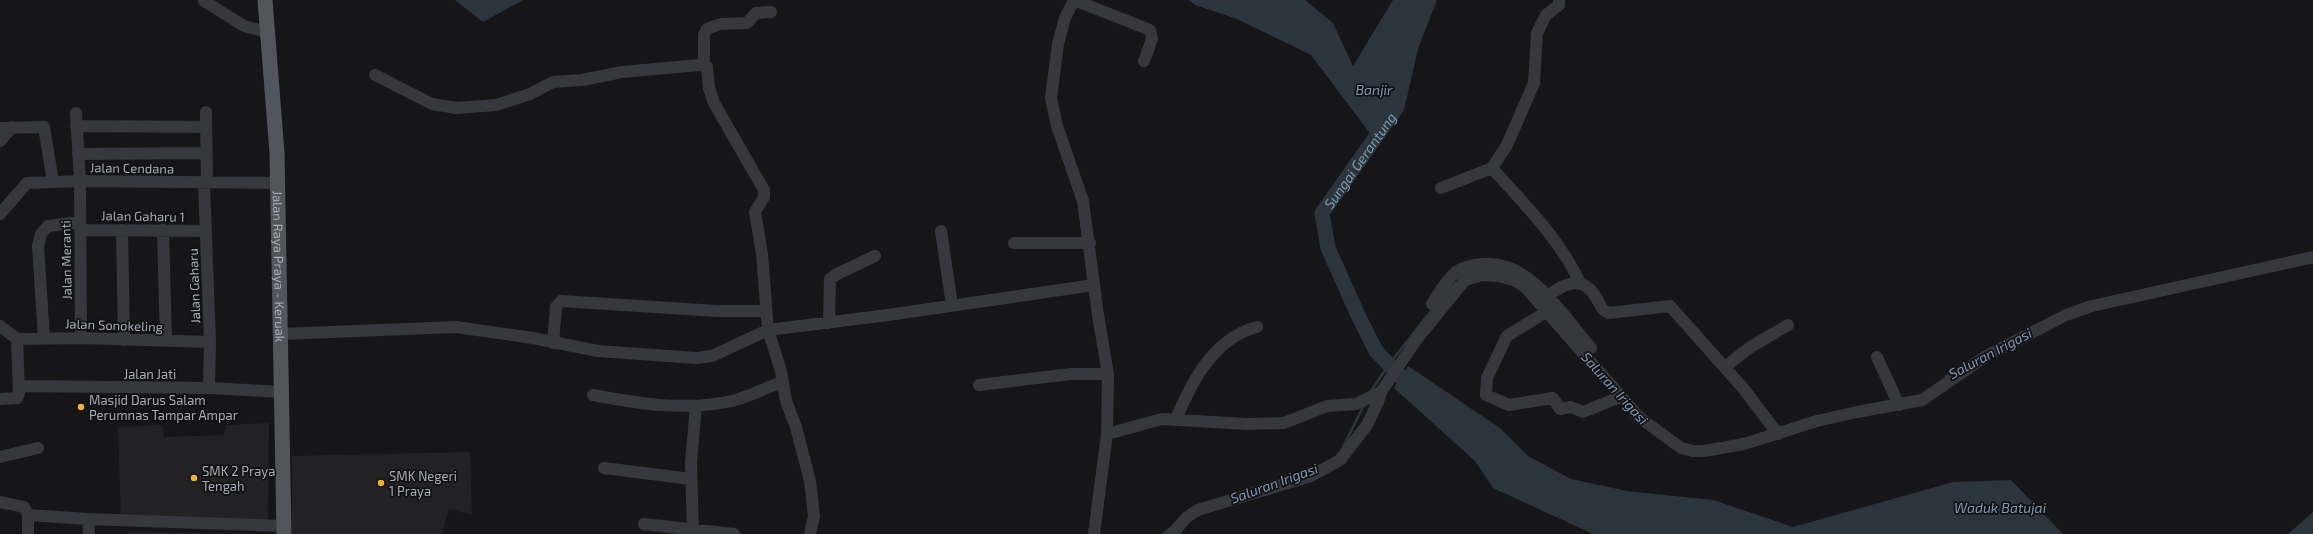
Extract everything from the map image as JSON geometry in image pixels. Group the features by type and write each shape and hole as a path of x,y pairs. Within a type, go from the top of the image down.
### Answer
{"main road":[{"name":"Jalan Raya Praya - Keruak","path":"265,0 277,183 284,530"}],"street":[{"path":"1094,534 1108,434 1108,374 1083,201 1057,126 1051,98 1058,44 1065,18 1074,0 1150,30 1152,39 1144,61"},
{"path":"1441,188 1492,168 1507,145 1534,84 1537,33 1546,15 1559,5 1559,0"},
{"path":"204,1 244,26 267,32"},
{"path":"704,66 704,35 707,29 720,24 747,23 756,13 771,12"},
{"path":"375,75 432,104 457,108 496,105 530,94 553,82 582,80 622,72 704,66 709,70 709,88 714,103 764,190 764,197 755,212 762,254 765,311 768,330 784,382 786,401 796,427 810,481 814,516 810,534"},
{"name":"Jalan Gaharu","path":"206,112 206,231 210,342 209,388"},
{"name":"Jalan Meranti","path":"76,113 80,181 81,338"},
{"path":"76,126 206,127"},
{"path":"0,141 6,127 44,127 53,182"},
{"path":"78,154 206,153"},
{"path":"1492,168 1559,245 1580,283 1590,288 1601,308 1609,313 1662,305 1672,307 1725,367 1776,432"},
{"name":"Jalan Cendana","path":"0,214 27,183 80,181 277,183"},
{"name":"Jalan Gaharu 1","path":"44,338 38,246 41,234 48,226 80,226 122,230 206,231"},
{"path":"122,230 124,340"},
{"path":"164,230 166,341"},
{"path":"941,231 952,305"},
{"path":"1014,243 1090,243"},
{"path":"829,323 830,279 837,274 875,256"},
{"path":"1544,303 1620,397 1639,417 1675,444 1687,450 1704,451 1728,447 1776,432 1898,402 1926,398 1979,360 2080,310 2115,300 2313,257"},
{"path":"1432,304 1469,277 1490,275 1506,277 1520,283 1544,303 1591,348"},
{"path":"1580,283 1567,285 1544,303 1508,336 1488,378 1486,395 1509,405 1553,398 1560,409 1571,407 1582,412 1620,397"},
{"path":"281,334 456,327 598,351 696,358 721,352 768,330 829,323 1094,284"},
{"path":"1108,434 1146,422 1176,419 1247,424 1284,423 1327,406 1356,404 1374,394 1417,339 1447,292"},
{"path":"553,343 556,307 561,302 710,310 765,311"},
{"path":"1725,367 1749,348 1788,325"},
{"path":"0,326 17,339 19,386 17,398 0,399"},
{"path":"1176,419 1196,379 1217,350 1229,339 1245,330 1257,327"},
{"name":"Jalan Sonokeling","path":"17,339 81,338 210,342"},
{"path":"1877,358 1898,402"},
{"path":"979,385 1071,374 1108,374"},
{"path":"593,395 664,407 696,406 740,398 784,382"},
{"name":"Jalan Jati","path":"19,386 209,388 282,392"},
{"path":"1172,534 1182,522 1198,510 1311,476 1340,460 1367,425 1378,402 1374,394"},
{"path":"693,532 691,479 696,406"},
{"path":"0,457 38,448"},
{"path":"604,468 691,479"},
{"path":"0,502 24,507 28,515 28,534"},
{"path":"28,515 284,530"},
{"path":"88,519 89,534"},
{"path":"644,524 693,532 734,534"}],"shaded area":[{"name":"SMK 2 Praya Tengah","path":"269,423 268,527 121,520 118,427 162,425 164,437 224,435 227,425"},
{"name":"SMK Negeri 1 Praya","path":"470,452 472,515 449,509 442,534 292,534 292,456"},
{"path":"127,532 266,534 127,534"}],"water":[{"path":"455,0 523,0 483,22"},
{"name":"Banjir","path":"1189,0 1305,0 1333,23 1353,66 1393,0 1429,0 1411,46 1397,107 1375,140 1311,55 1237,19 1195,5"},
{"name":"Waduk Batujai","path":"1408,366 1500,428 1528,456 1571,479 1627,491 1713,500 1793,527 1953,482 2011,480 2063,534 1593,534 1493,488 1475,461 1394,388"},
{"path":"2313,512 2313,534 2288,534"}],"waterway":[{"name":"Sungai Gerantung","path":"1401,377 1376,351 1357,313 1328,248 1322,213 1397,107 1411,46 1429,0"},
{"name":"Saluran Irigasi","path":"1445,294 1455,283"},
{"name":"Saluran Irigasi","path":"1371,391 1390,363 1434,307"},
{"name":"Saluran Irigasi","path":"1946,376 1964,364"},
{"name":"Saluran Irigasi","path":"1343,447 1364,405"},
{"name":"Saluran Irigasi","path":"1163,534 1169,529"}],"place":[{"name":"Masjid Darus Salam Perumnas Tampar Ampar","path":"81,407"},
{"name":"SMK 2 Praya Tengah","path":"194,478"},
{"name":"SMK Negeri 1 Praya","path":"381,483"}]}
